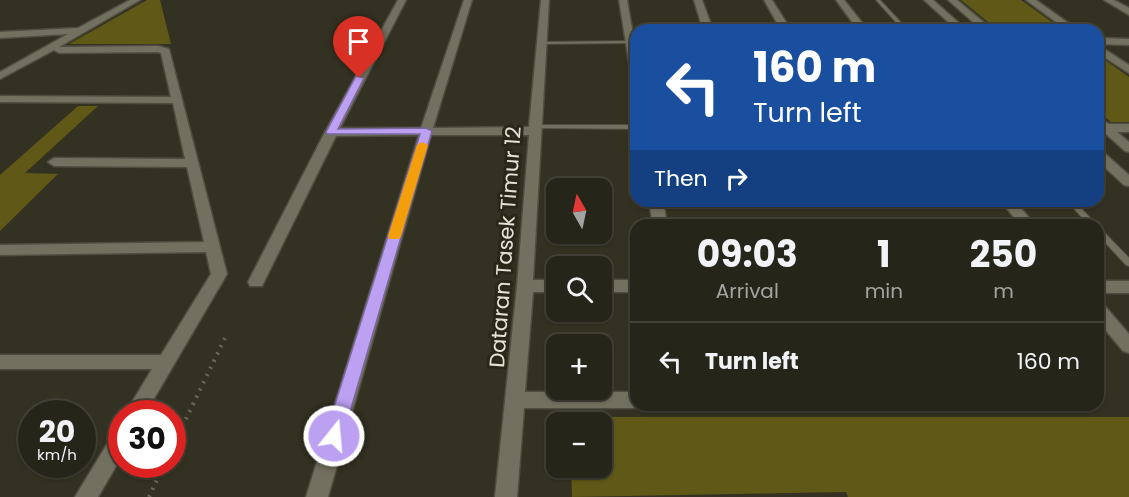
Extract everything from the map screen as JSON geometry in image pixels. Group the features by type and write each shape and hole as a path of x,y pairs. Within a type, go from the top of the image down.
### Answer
{"street":[{"path":"0,76 136,0"},
{"path":"256,282 331,132 402,0"},
{"path":"317,497 426,131 468,0"},
{"name":"Dataran Tasek Timur 12","path":"506,497 525,286 534,129 545,0"},
{"path":"623,0 630,33"},
{"path":"698,0 706,24"},
{"path":"768,0 782,24"},
{"path":"840,0 858,24"},
{"path":"928,0 955,24"},
{"path":"952,0 981,24"},
{"path":"1030,0 1064,24"},
{"path":"1108,0 1129,12"},
{"path":"0,35 81,31"},
{"path":"1104,41 1129,42"},
{"path":"59,50 164,50 178,100 219,276 144,400"},
{"path":"1104,52 1129,69"},
{"path":"0,99 178,100"},
{"path":"1104,125 1129,128"},
{"path":"1104,127 1129,148"},
{"path":"331,132 534,129"},
{"path":"1104,159 1129,182"},
{"path":"54,162 193,163"},
{"path":"1013,207 1023,219"},
{"path":"0,250 213,247"},
{"path":"525,286 546,286"},
{"path":"612,286 630,286"},
{"path":"1104,287 1129,287"},
{"path":"1104,316 1129,346"},
{"path":"0,362 167,362"},
{"path":"514,400 630,400"},
{"path":"86,497 108,460"}],"lane":[{"path":"878,0 900,24"},
{"path":"541,43 630,42"},
{"path":"534,129 630,126"},
{"path":"1076,207 1086,219"},
{"path":"1104,237 1129,263"}],"path":[{"path":"186,419 225,338"},
{"path":"149,497 158,478"}],"shaded area":[{"path":"147,0 160,0 171,44 69,44"},
{"path":"961,0 1021,0 1055,24 991,24"},
{"path":"1104,59 1129,77 1129,122 1111,122 1104,116"},
{"path":"78,106 98,106 25,173 58,174 0,231 0,175"},
{"path":"612,417 1129,417 1129,497 848,497 846,492 572,497 571,478 612,478"}],"slow traffic":[{"path":"395,236 422,145"}],"route":[{"path":"334,436 426,131 331,132 359,78"}]}
